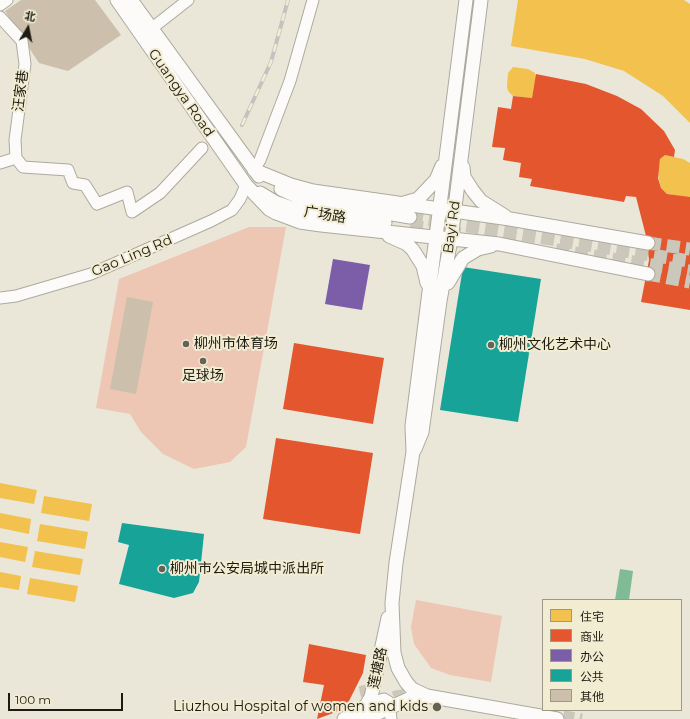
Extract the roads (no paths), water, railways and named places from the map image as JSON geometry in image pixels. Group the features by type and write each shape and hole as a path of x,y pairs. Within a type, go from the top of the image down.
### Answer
{"main road":[{"name":"Guangya Road","path":"117,0 246,185 269,209 284,217 321,225 374,231"},
{"name":"广场路","path":"131,0 254,170 264,180 302,198 410,221 304,212 275,202 246,185"},
{"name":"Bayi Rd","path":"392,603 396,563 413,452 412,426 428,290 437,237 466,0"},
{"name":"Bayi Rd","path":"413,452 422,432 440,301 451,240 481,0"},
{"path":"400,204 418,199 436,180 447,153"},
{"path":"462,153 464,177 473,191 481,201 510,219"},
{"path":"254,170 291,185 314,191 510,219 648,243"},
{"path":"374,231 499,244 648,274"},
{"path":"374,231 400,240 413,250 423,266 428,290"},
{"path":"440,301 453,272 463,258 478,249 499,244"},
{"path":"392,603 394,653 398,668 412,689 427,696 557,719"},
{"name":"莲塘路","path":"344,719 367,704 373,691 392,603"},
{"path":"365,719 390,713 411,698 427,696"}],"street":[{"path":"0,5 6,0"},
{"path":"151,29 188,0"},
{"path":"254,170 260,160 292,75 313,0"},
{"name":"汪家巷","path":"0,16 22,41 25,64 15,140 16,158"},
{"path":"0,163 16,158 23,167 68,170 73,183 85,185 97,204 127,192 132,212 160,193 202,148"},
{"name":"Gao Ling Rd","path":"0,298 16,296 91,274 212,221 232,210 246,185"},
{"path":"367,704 384,699 389,702 390,713"}],"tunnel":[{"path":"410,217 690,261"},
{"path":"410,226 462,234"},
{"path":"648,243 690,249"},
{"path":"556,250 690,271"},
{"path":"648,274 690,282"},
{"path":"364,685 369,708"},
{"path":"379,704 396,696 416,692"},
{"path":"547,713 582,719"}],"railway":[{"path":"242,125 271,62 288,0"}],"place":[{"name":"柳州市体育场","path":"186,344"},
{"name":"柳州文化艺术中心","path":"491,345"},
{"name":"足球场","path":"203,361"},
{"name":"柳州市公安局城中派出所","path":"162,569"},
{"name":"Liuzhou Hospital of women and kids","path":"437,707"}]}
